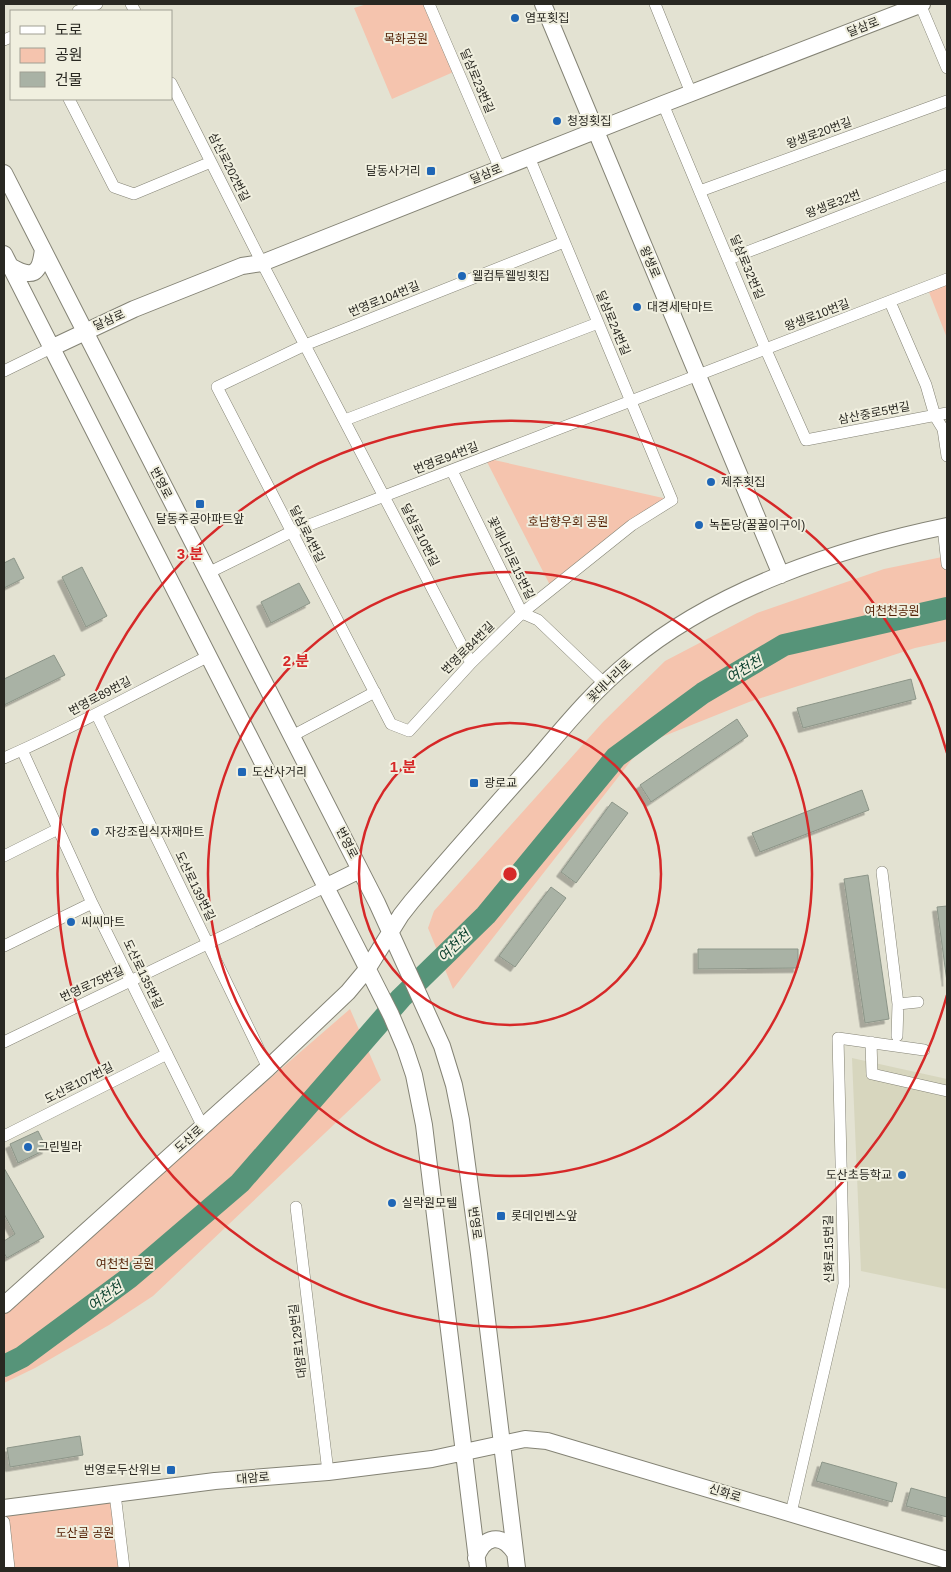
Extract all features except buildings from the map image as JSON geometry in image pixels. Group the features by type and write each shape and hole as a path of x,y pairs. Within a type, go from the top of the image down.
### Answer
{"main road":[{"name":"왕생로","path":"543,4 781,575"},
{"name":"달삼로","path":"51,348 134,309 242,266 262,263 921,4"},
{"name":"번영로","path":"4,173 360,870 436,1029 454,1085 461,1120 516,1560"},
{"path":"7,260 20,272 34,273 38,270 41,262 42,249"},
{"path":"7,260 371,975 405,1048 414,1075 424,1125 477,1563"},
{"name":"꽃대나리로","path":"371,975 390,931 412,901 576,714 604,684 631,660 698,614 781,575 843,553 945,526"},
{"path":"326,886 360,870"},
{"name":"도산로","path":"4,1305 268,1068 348,992 371,975"},
{"name":"신화로","path":"501,1443 525,1439 547,1441 947,1560"},
{"name":"대암로","path":"4,1508 216,1482 328,1472 432,1459 501,1443"},
{"path":"477,1563 481,1547 486,1542 494,1539 507,1543 516,1560"}],"street":[{"path":"81,10 96,4"},
{"name":"달삼로23번길","path":"430,4 500,169"},
{"path":"655,4 691,93"},
{"path":"921,4 947,68"},
{"name":"삼산로202번길","path":"172,85 262,263"},
{"path":"70,100 114,187 134,194 212,162"},
{"name":"왕생로20번길","path":"700,191 947,101"},
{"name":"달삼로32번길","path":"663,104 766,350 806,440"},
{"name":"달삼로24번길","path":"529,157 672,500"},
{"name":"왕생로32번","path":"728,260 947,175"},
{"name":"번영로104번길","path":"217,387 305,345 564,242"},
{"name":"달삼로10번길","path":"262,263 471,663"},
{"name":"왕생로10번길","path":"697,376 947,280"},
{"path":"890,302 926,385 935,416 943,430 947,456"},
{"path":"345,420 598,324"},
{"path":"4,371 51,348"},
{"name":"번영로94번길","path":"208,573 291,532 697,376"},
{"name":"달삼로4번길","path":"217,387 375,692"},
{"name":"삼산중로5번길","path":"806,440 947,413"},
{"name":"꽃대나리로15번길","path":"452,471 522,613 538,620 604,684"},
{"name":"번영로84번길","path":"375,692 391,724 409,731 471,663 522,613 632,525 672,500"},
{"path":"945,526 947,559"},
{"name":"번영로89번길","path":"4,758 97,715 209,656"},
{"path":"292,736 375,692"},
{"name":"도산로139번길","path":"97,715 268,1068"},
{"name":"도산로135번길","path":"22,750 92,903 203,1127"},
{"path":"4,856 58,829"},
{"path":"882,872 898,1004 897,1036"},
{"name":"번영로75번길","path":"4,1042 326,886"},
{"path":"4,946 92,903"},
{"path":"898,1004 918,1002"},
{"name":"신화로15번길","path":"791,1513 844,1284 838,1038 871,1042"},
{"path":"924,1050 871,1042 872,1074 947,1091"},
{"name":"도산로107번길","path":"4,1136 167,1054"},
{"name":"대암로129번길","path":"296,1207 328,1472"},
{"path":"115,1494 124,1568"},
{"path":"4,1522 9,1568"}],"shaded area":[{"name":"도산초등학교","path":"852,1058 947,1079 947,1289 861,1271"}],"green space":[{"name":"목화공원","path":"367,4 429,4 458,70 392,99 354,8"},
{"path":"947,279 947,338 927,287"},
{"name":"호남향우회 공원","path":"485,458 672,500 552,589"},
{"name":"여천천공원","path":"947,556 947,641 915,648 749,702 644,744 453,989 428,928 434,911 603,722 665,661 757,613 884,569"},
{"name":"여천천 공원","path":"350,1009 381,1080 153,1296 109,1325 35,1368 4,1383 4,1309"},
{"name":"도산골 공원","path":"115,1494 124,1568 9,1568 4,1508"}],"waterway":[{"name":"여천천","path":"4,1366 22,1357 129,1278 240,1183 401,998 486,915 616,757 703,693 784,645 947,608"}],"place":[{"name":"염포횟집","path":"515,18"},
{"name":"청정횟집","path":"557,121"},
{"name":"달동사거리","path":"431,171"},
{"name":"웰컴투웰빙횟집","path":"462,276"},
{"name":"대경세탁마트","path":"637,307"},
{"name":"제주횟집","path":"711,482"},
{"name":"달동주공아파트앞","path":"200,504"},
{"name":"녹돈당(꿀꿀이구이)","path":"699,525"},
{"name":"도산사거리","path":"242,772"},
{"name":"광로교","path":"474,783"},
{"name":"자강조립식자재마트","path":"95,832"},
{"name":"씨씨마트","path":"71,922"},
{"name":"그린빌라","path":"28,1147"},
{"name":"도산초등학교","path":"902,1175"},
{"name":"실락원모텔","path":"392,1203"},
{"name":"롯데인벤스앞","path":"501,1216"},
{"name":"번영로두산위브","path":"171,1470"}]}
